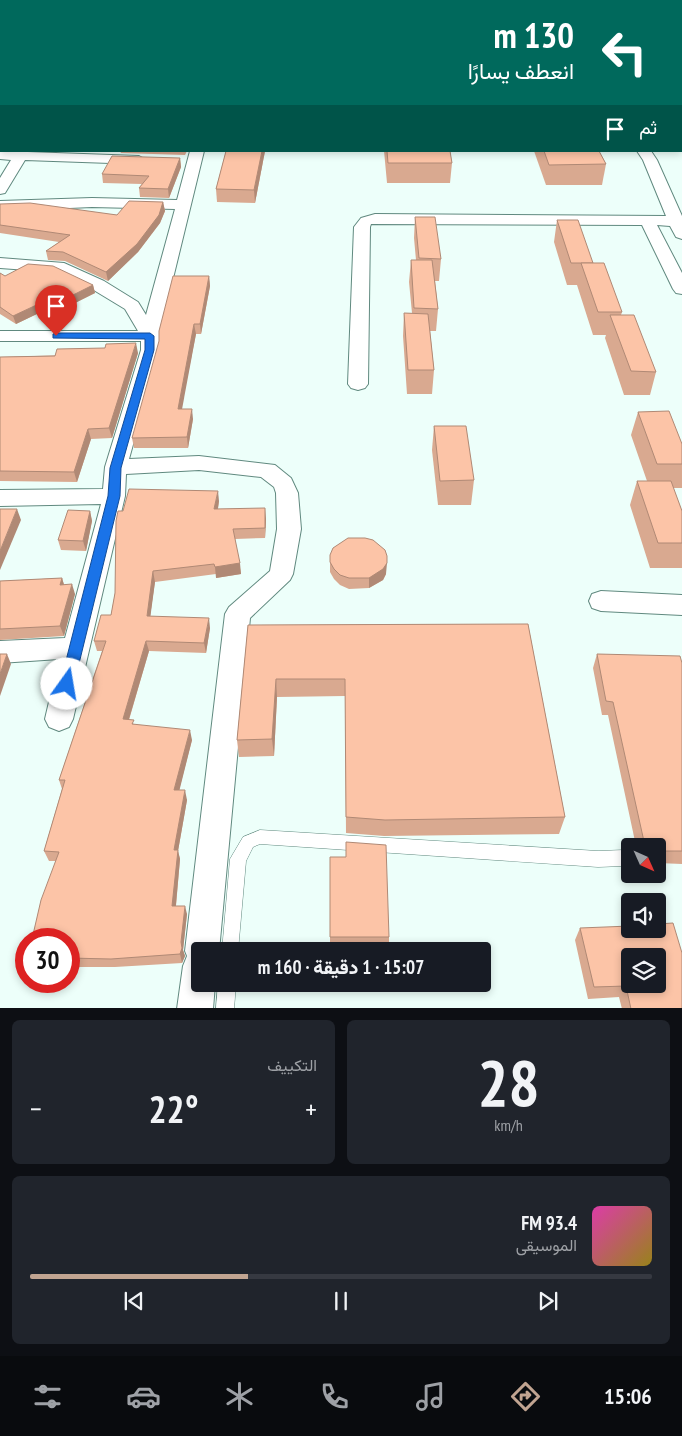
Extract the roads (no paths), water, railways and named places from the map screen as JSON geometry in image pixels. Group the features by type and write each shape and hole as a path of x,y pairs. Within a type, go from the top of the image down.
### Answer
{"street":[{"path":"645,152 680,225"},
{"path":"0,190 10,154 108,155 155,160"},
{"path":"59,719 114,496 116,468 150,350 150,336 184,205 191,158"},
{"path":"0,206 140,203 184,205"},
{"path":"358,384 362,227 366,221 375,219 647,221 680,225"},
{"path":"647,221 682,289"},
{"path":"0,263 58,267 98,285 132,306 150,336"},
{"path":"0,336 150,336"},
{"path":"116,468 198,463 267,470 283,483 287,493 290,529 281,574 238,614 203,942"},
{"path":"0,498 114,496"},
{"path":"601,601 682,605"},
{"path":"0,652 75,648"},
{"path":"196,1008 198,992"}],"lane":[{"path":"231,942 238,859 248,842 260,837 598,859 621,858"},
{"path":"225,1008 226,992"}]}
